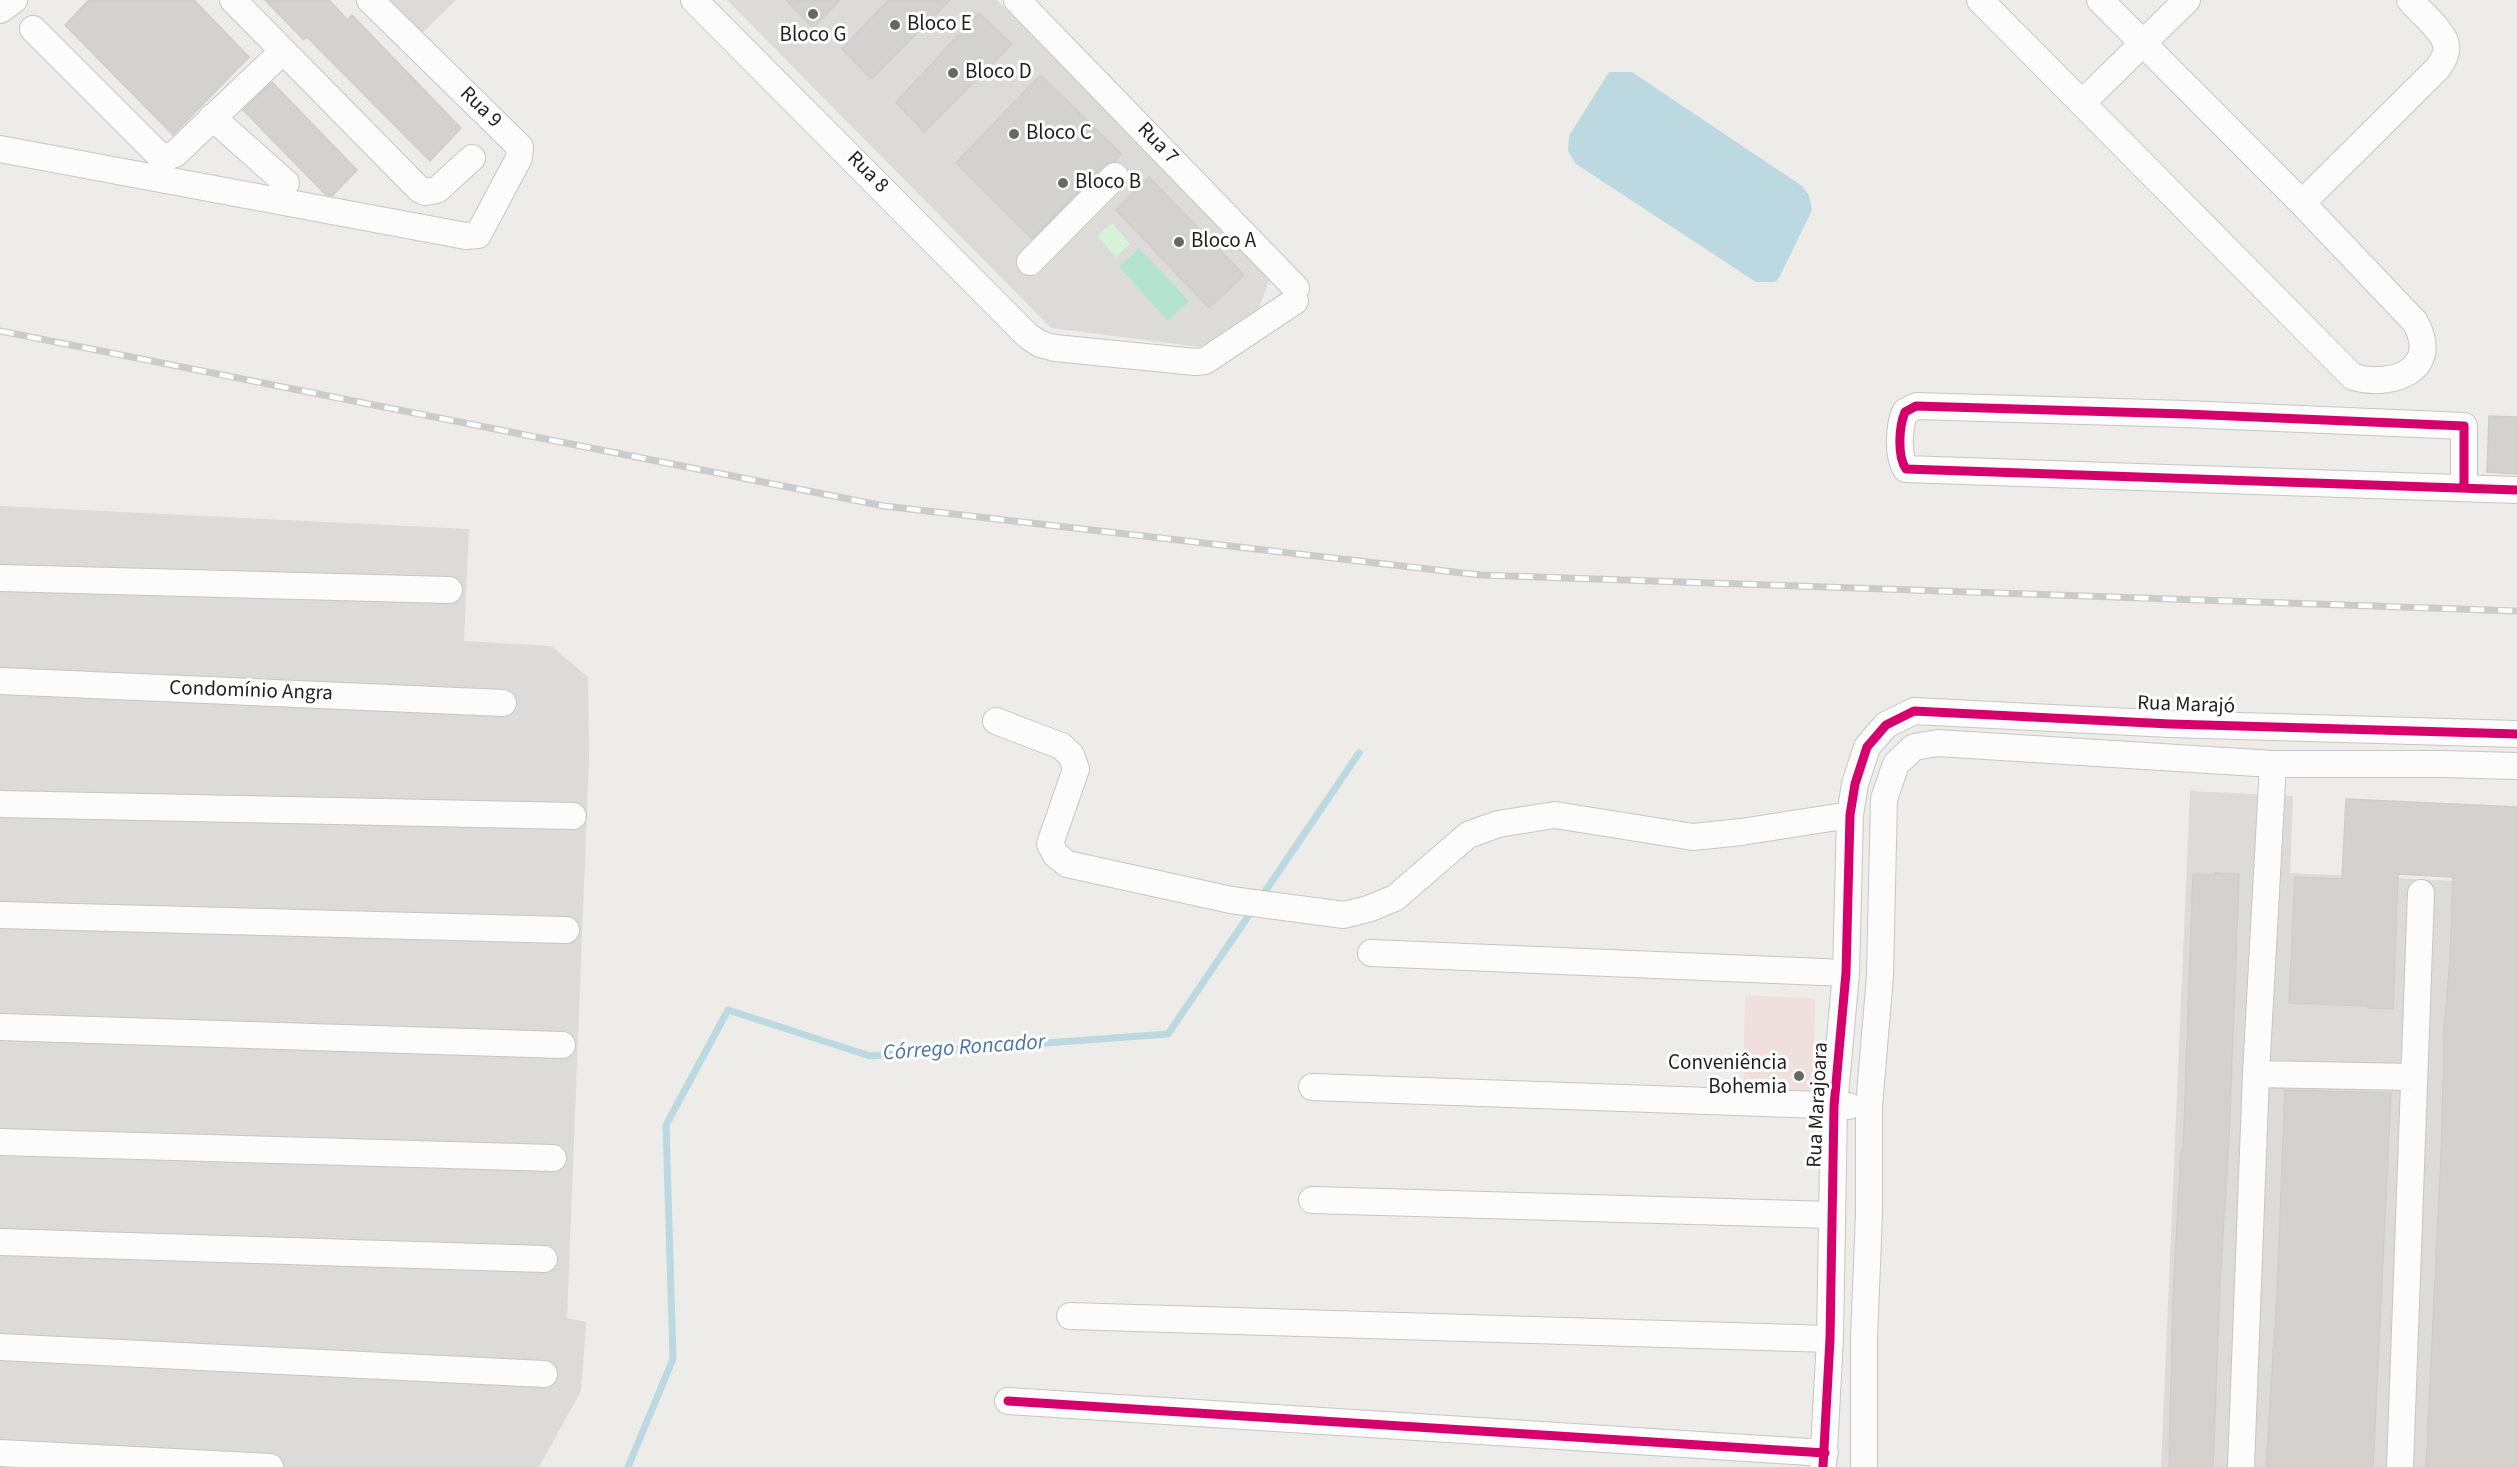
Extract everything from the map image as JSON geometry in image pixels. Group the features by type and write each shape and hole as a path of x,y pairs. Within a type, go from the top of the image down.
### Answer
{"street":[{"path":"0,10 14,0"},
{"path":"233,0 425,192 437,189 472,158"},
{"name":"Rua 9","path":"0,149 466,236 478,235 519,158 519,147 370,0"},
{"name":"Rua 8","path":"694,0 1028,336 1040,344 1055,348 1172,360 1205,361 1295,295"},
{"name":"Rua 7","path":"1017,0 1295,295"},
{"path":"1980,0 2353,377 2388,381 2408,373 2418,362 2424,346 2423,336 2415,322 2302,203 2100,0"},
{"path":"2082,103 2187,0"},
{"path":"2302,203 2438,68 2445,56 2446,46 2441,34 2410,0"},
{"path":"33,29 162,158 175,154 283,51"},
{"path":"212,117 286,183"},
{"path":"1030,262 1115,176"},
{"path":"2464,487 2464,426 2185,414 1916,406 1905,412 1902,420 1902,462 1906,469 2517,489"},
{"path":"0,578 449,590"},
{"name":"Condomínio Angra","path":"0,681 503,703"},
{"name":"Rua Marajó","path":"1868,747 1886,725 1914,711 2170,724 2517,734"},
{"path":"996,722 1061,746 1071,754 1076,769 1050,844 1056,855 1067,864 1231,900 1344,915 1368,909 1395,898 1468,835 1498,824 1555,814 1693,837 1850,815"},
{"path":"2378,764 2380,729"},
{"path":"1864,1467 1869,1106 1880,976 1884,800 1896,764 1914,747 1938,743 2273,765 2517,766"},
{"path":"1868,747 1896,764"},
{"name":"Rua Marajoara","path":"1824,1460 1830,1339 1834,1106 1846,973 1850,815 1855,784 1868,747"},
{"path":"2241,1467 2256,1074 2273,765"},
{"path":"0,804 573,816"},
{"path":"2400,1467 2421,893"},
{"path":"0,915 566,930"},
{"path":"1371,954 1846,973"},
{"path":"0,1027 562,1045"},
{"path":"2256,1074 2414,1077"},
{"path":"1312,1087 1869,1106"},
{"path":"0,1142 553,1158"},
{"path":"1312,1200 1832,1215"},
{"path":"0,1242 544,1259"},
{"path":"1070,1316 1830,1339"},
{"path":"0,1347 544,1374"},
{"path":"1008,1401 1824,1460"},
{"path":"0,1453 270,1467"}],"shaded area":[{"path":"383,0 456,0 419,36"},
{"path":"727,0 997,0 1270,278 1259,308 1200,347 1051,328"},
{"path":"0,506 469,529 464,641 551,646 588,677 589,758 567,1318 586,1322 581,1391 539,1467 0,1467"},
{"path":"2190,791 2293,796 2290,873 2517,884 2517,1467 2161,1467"},
{"path":"1745,995 1815,999 1813,1099 1743,1091"}],"green space":[{"path":"1112,223 1130,244 1116,257 1097,236"},
{"path":"1139,248 1189,301 1168,321 1119,267"}],"water":[{"path":"1609,72 1632,72 1802,186 1809,195 1812,210 1775,282 1756,282 1576,164 1568,151 1569,136"}],"building":[{"path":"89,0 194,0 249,57 173,135 65,25"},
{"path":"265,0 329,0 348,20 352,15 461,128 430,161 307,37 304,40"},
{"name":"Bloco G","path":"786,0 840,0 813,28"},
{"name":"Bloco E","path":"888,0 950,0 871,79 842,49"},
{"name":"Bloco D","path":"979,13 1012,44 924,132 896,102"},
{"path":"1040,75 1122,154 1115,161 1104,165 1032,239 956,163"},
{"path":"272,82 357,170 332,196 325,194 243,110"},
{"name":"Bloco A","path":"1149,177 1244,275 1209,308 1116,210"},
{"path":"2489,416 2517,417 2517,474 2487,472"},
{"path":"2346,799 2517,807 2517,1467 2426,1467 2442,1133 2444,1029 2450,960 2453,877 2398,874 2393,1009 2289,1003 2295,877 2342,879"},
{"path":"2215,873 2239,874 2213,1467 2169,1467 2173,1297 2181,1152 2183,1152 2193,874 2215,875"},
{"path":"2285,1090 2391,1093 2373,1467 2266,1467 2277,1294"}],"waterway":[{"name":"Córrego Roncador","path":"1260,899 1359,753"},
{"name":"Córrego Roncador","path":"628,1467 673,1359 666,1125 728,1010 870,1056 1168,1034 1253,909"}],"railway":[{"path":"0,331 884,506 1480,575 2517,611"}],"cycle path":[{"path":"2464,487 2464,426 2185,414 1916,406 1905,412 1900,433 1901,457 1906,469 2517,490"},
{"path":"1823,1467 1830,1339 1834,1106 1846,973 1850,815 1855,784 1867,747 1886,725 1914,711 2170,724 2517,734"},
{"path":"1008,1401 1825,1453"}],"place":[{"name":"Bloco G","path":"813,14"},
{"name":"Bloco E","path":"895,25"},
{"name":"Bloco D","path":"953,73"},
{"name":"Bloco C","path":"1014,134"},
{"name":"Bloco B","path":"1063,183"},
{"name":"Bloco A","path":"1179,242"},
{"name":"Conveniência Bohemia","path":"1799,1076"}]}
